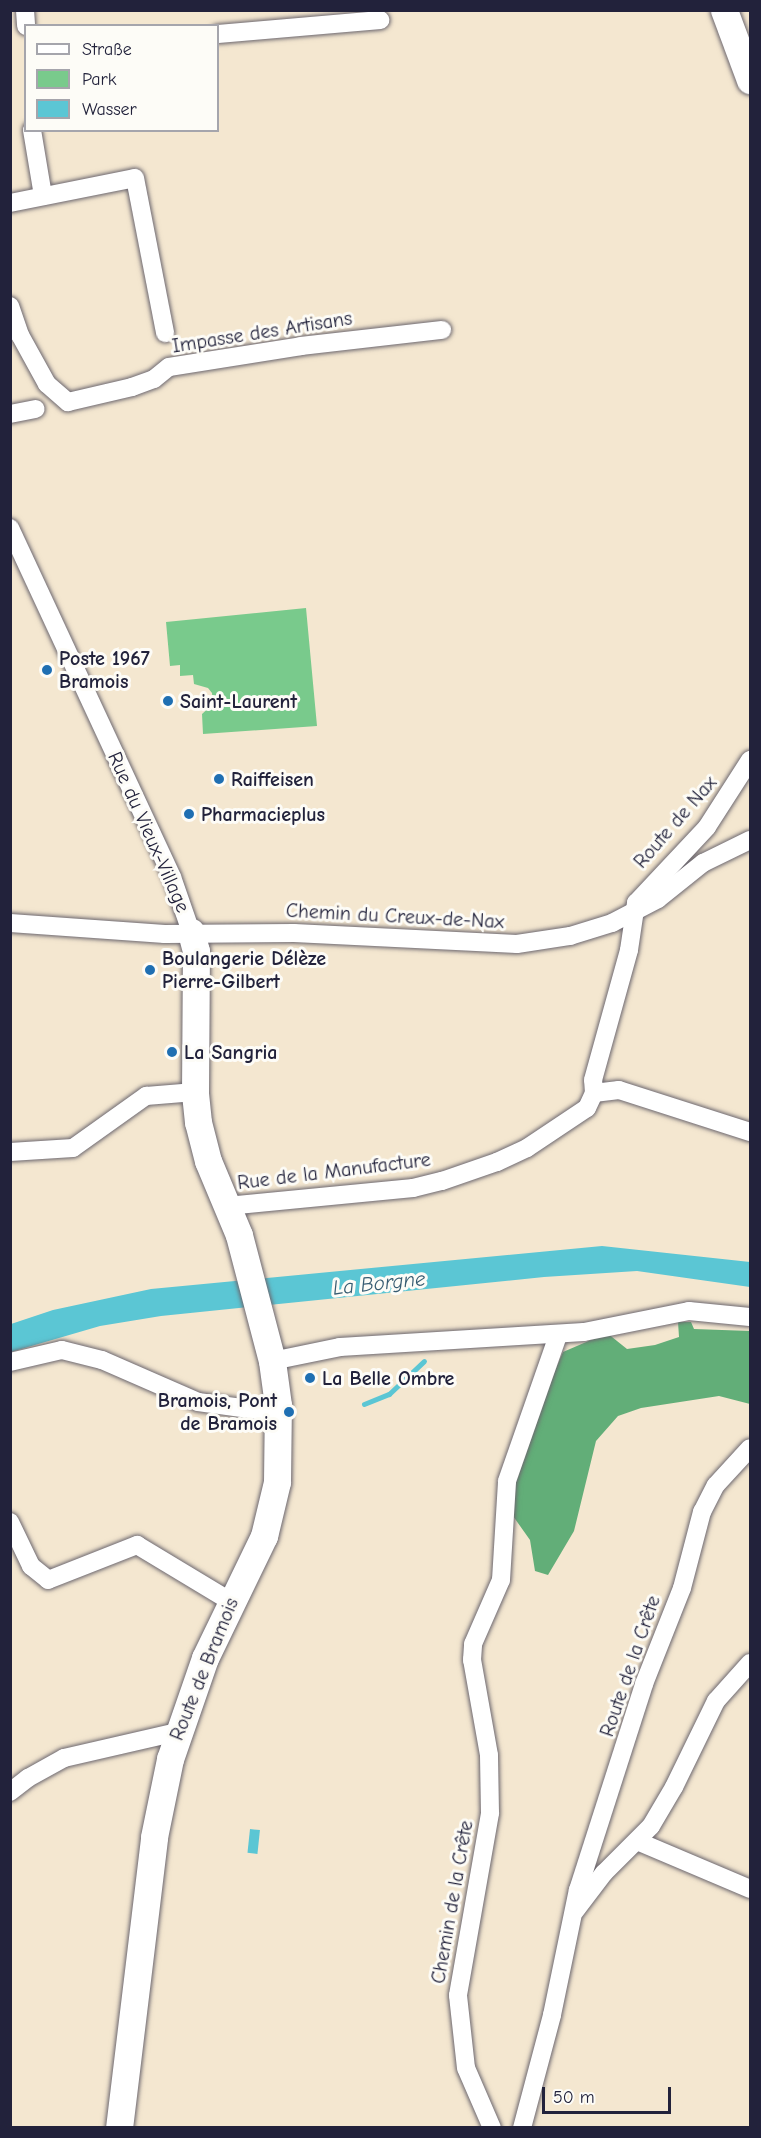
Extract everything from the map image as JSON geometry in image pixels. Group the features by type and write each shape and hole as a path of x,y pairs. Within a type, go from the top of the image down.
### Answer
{"street":[{"path":"724,10 750,80"},
{"path":"219,34 380,20"},
{"path":"32,132 43,196"},
{"path":"10,203 135,178 165,333"},
{"path":"10,306 35,363 60,399 39,409 10,414"},
{"name":"Impasse des Artisans","path":"60,399 68,402 132,387 154,379 169,367 207,360 442,330"},
{"name":"Rue du Vieux-Village","path":"10,528 172,877 191,932 196,951 195,1092 208,1161 227,1206 246,1262 261,1326"},
{"name":"Route de Nax","path":"633,914 646,889 726,803 750,760"},
{"name":"Chemin du Creux-de-Nax","path":"10,923 517,944 570,936 633,914 703,863 750,840"},
{"path":"633,914 629,950 593,1080 594,1093 619,1090 750,1132"},
{"path":"10,1152 73,1148 146,1096 195,1092"},
{"name":"Rue de la Manufacture","path":"227,1206 413,1188 450,1178 526,1148 587,1108 594,1093"},
{"path":"272,1361 340,1347 558,1335 689,1311 750,1317"},
{"name":"Route de Bramois","path":"119,2127 154,1837 177,1732 230,1601 271,1516 277,1482 278,1413 272,1361 261,1326"},
{"name":"Chemin de la Crête","path":"492,2127 466,2068 458,1995 490,1813 489,1755 472,1652 501,1580 507,1480 558,1335"},
{"path":"10,1362 62,1350 102,1360 198,1402 278,1413"},
{"name":"Route de la Crête","path":"522,2127 587,1858 645,1684 682,1588 702,1512 716,1485 750,1448"},
{"path":"10,1522 31,1566 48,1581 137,1545 230,1601"},
{"name":"Route de la Crête","path":"574,1912 604,1873 637,1841 674,1787 716,1701 750,1663"},
{"path":"10,1792 64,1758 177,1732"},
{"path":"637,1841 750,1889"}],"green space":[{"path":"306,608 317,726 203,734 202,714 213,704 212,693 208,688 194,684 193,675 180,676 180,665 170,666 166,622"},
{"path":"678,1322 691,1322 694,1329 750,1331 750,1404 719,1396 641,1408 618,1416 596,1441 574,1531 548,1575 535,1571 530,1540 513,1516 516,1480 534,1419 563,1352 607,1333 627,1349 655,1345 679,1337"}],"water":[{"name":"La Borgne","path":"602,1246 750,1262 750,1287 637,1271 544,1277 161,1316 100,1326 11,1352 11,1324 53,1310 151,1289"},
{"path":"250,1829 260,1830 257,1854 247,1853"}],"waterway":[{"path":"364,1404 389,1394 424,1361"}],"place":[{"name":"Poste 1967 Bramois","path":"47,670"},
{"name":"Saint-Laurent","path":"168,701"},
{"name":"Raiffeisen","path":"219,779"},
{"name":"Pharmacieplus","path":"189,814"},
{"name":"Boulangerie Délèze Pierre-Gilbert","path":"150,970"},
{"name":"La Sangria","path":"172,1052"},
{"name":"La Belle Ombre","path":"310,1378"},
{"name":"Bramois, Pont de Bramois","path":"289,1412"}]}
